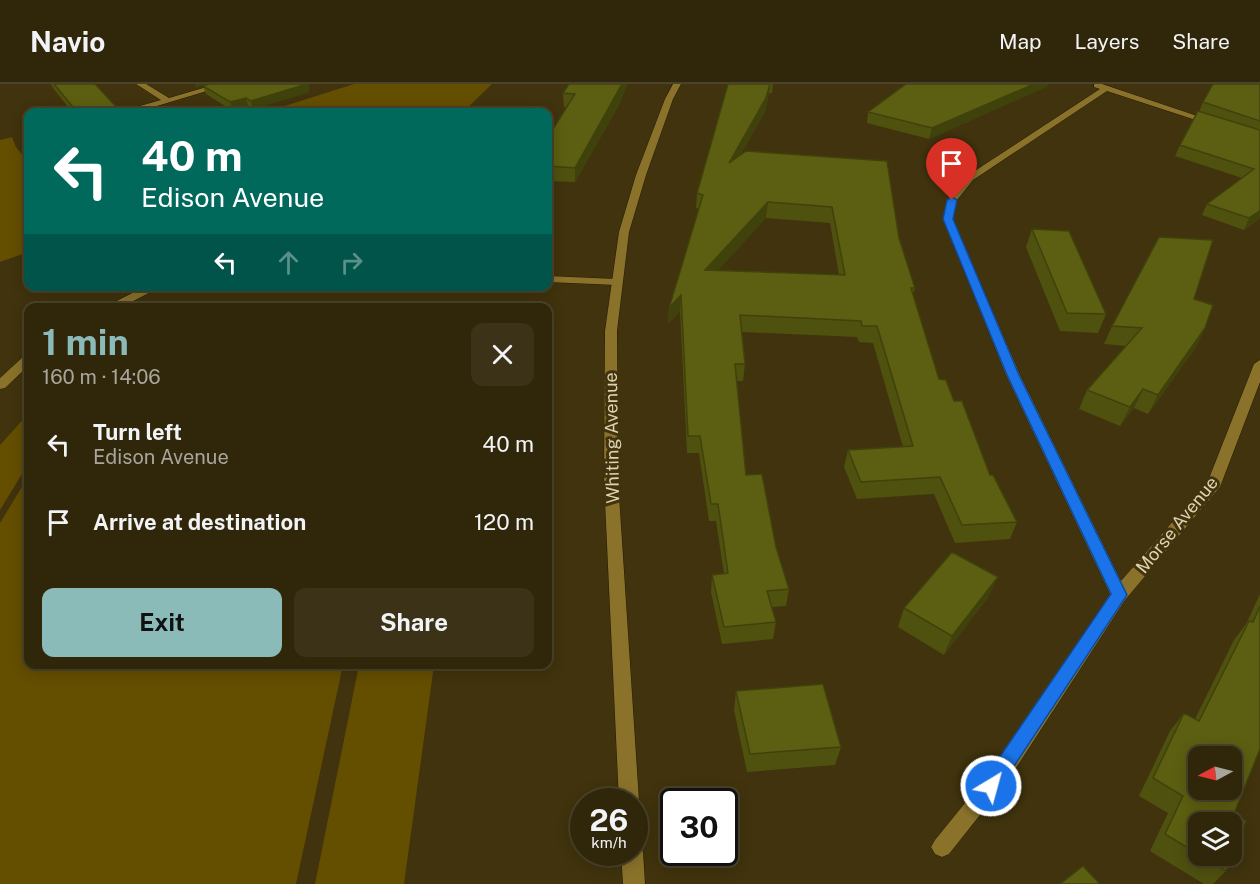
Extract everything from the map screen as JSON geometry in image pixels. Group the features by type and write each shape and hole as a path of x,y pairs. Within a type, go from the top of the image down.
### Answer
{"street":[{"path":"140,84 169,101"},
{"path":"144,108 226,84"},
{"name":"Whiting Avenue","path":"628,788 611,469 611,330 616,282 633,201 669,99 677,84"},
{"path":"1119,595 1013,375 948,219 952,200 970,178 1100,86 1227,127"},
{"path":"552,279 616,282"},
{"path":"120,303 146,291"},
{"path":"0,385 24,364"},
{"name":"Morse Avenue","path":"942,847 1003,771 1119,595 1215,483 1260,364"},
{"path":"633,866 634,884"}],"shaded area":[{"path":"354,84 492,84 467,108 279,108"},
{"path":"12,137 24,157 24,253 0,262 0,140"},
{"path":"24,418 24,471 0,510 0,445"},
{"path":"24,484 24,669 342,669 296,884 0,884 0,523"},
{"path":"358,669 433,669 404,884 315,884"}],"building":[{"path":"54,84 95,84 117,108 74,108"},
{"path":"209,84 307,84 251,101 246,98 230,102 203,86"},
{"path":"569,84 622,84 575,168 552,166 552,131 575,94 563,93"},
{"path":"728,84 770,84 766,98 729,163 746,151 887,161 899,238 915,288 911,288 939,379 946,380 954,401 962,401 990,475 993,475 1017,522 962,525 940,477 861,482 848,450 913,446 877,326 862,326 861,321 740,315 745,364 735,364 746,475 762,474 776,547 789,589 767,591 776,622 724,627 712,575 728,573 718,504 711,504 700,436 688,436 681,295 669,308 703,195 697,193","holes":["768,202 832,207 845,275 705,270"]},
{"path":"906,84 1034,84 932,128 868,112"},
{"path":"1213,84 1260,84 1260,121 1203,102"},
{"path":"1198,111 1260,130 1260,211 1249,218 1207,204 1254,169 1180,145"},
{"path":"1032,229 1069,231 1106,314 1067,313"},
{"path":"1159,237 1213,240 1194,299 1213,305 1205,328 1158,395 1143,389 1130,407 1087,390 1142,328 1112,326"},
{"path":"952,552 998,577 952,636 904,608"},
{"path":"1260,606 1260,749 1242,794 1242,746 1188,746 1188,800 1240,800 1235,812 1188,812 1188,848 1165,834 1183,796 1153,778 1184,713 1199,721 1249,621 1253,622"},
{"path":"823,684 841,747 750,754 736,691"},
{"path":"1242,819 1246,821 1242,831"},
{"path":"1083,866 1100,884 1060,884"},
{"path":"1218,866 1228,866 1226,871"}],"route":[{"path":"952,200 948,219 1013,375 1119,595 991,786"}]}
